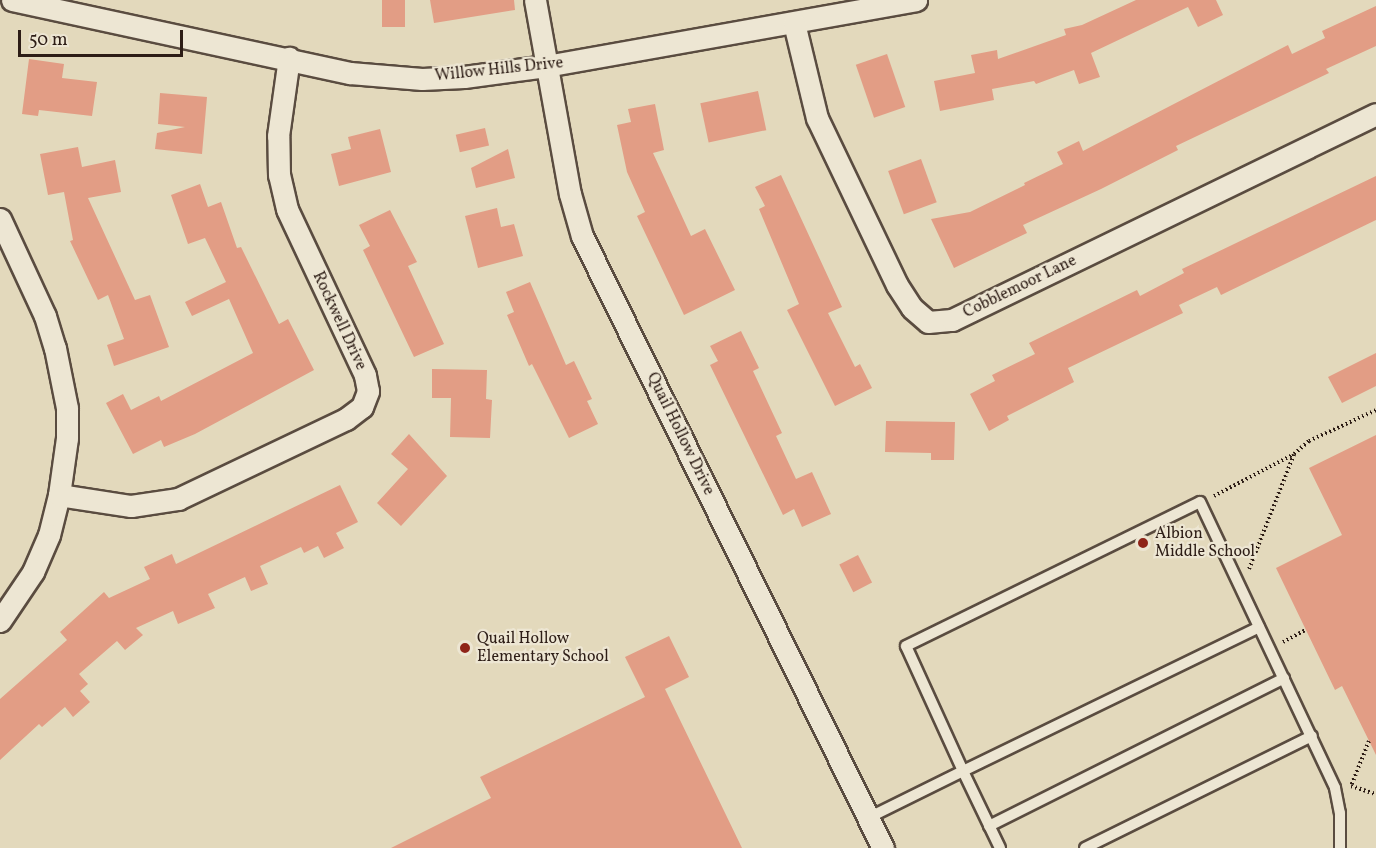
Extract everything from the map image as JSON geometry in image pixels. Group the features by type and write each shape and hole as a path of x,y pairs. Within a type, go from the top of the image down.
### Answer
{"street":[{"name":"Willow Hills Drive","path":"12,0 350,73 422,78 464,77 546,66 916,0"},
{"name":"Quail Hollow Drive","path":"535,0 570,194 586,247 883,848"},
{"name":"Cobblemoor Lane","path":"795,23 817,118 897,285 912,308 928,322 952,321 1376,114"},
{"name":"Rockwell Drive","path":"60,495 131,506 178,499 346,419 362,407 368,391 365,375 297,234 279,175 278,136 289,58"},
{"path":"0,219 45,316 62,378 67,438 60,495 33,572 0,621"}],"lane":[{"path":"1000,848 906,646 1200,502 1335,788 1340,848"},
{"path":"868,818 1259,627"},
{"path":"989,826 1284,678"},
{"path":"1085,848 1312,736"}],"path":[{"path":"1211,498 1294,454 1309,441 1376,410"},
{"path":"1248,573 1294,454"},
{"path":"1283,642 1306,630"},
{"path":"1369,741 1351,786 1376,794"}],"building":[{"path":"382,0 405,0 405,27 382,27"},
{"path":"430,0 514,0 515,10 434,23"},
{"path":"1136,0 1216,0 1223,15 1198,27 1188,7 1091,53 1100,77 1079,84 1074,70 1036,84 1034,81 992,89 994,100 940,111 934,81 975,73 971,55 997,50 998,59 1066,35 1064,29 1082,25"},
{"path":"1376,6 1376,46 1326,69 1329,73 1176,146 1178,150 1023,225 1027,233 954,268 931,219 970,212 1063,164 1057,152 1079,141 1083,151 1288,45 1292,54 1325,38 1322,31"},
{"path":"887,54 905,107 874,118 856,65"},
{"path":"29,59 64,64 62,78 97,82 92,116 39,110 38,116 22,114"},
{"path":"758,91 766,130 709,142 700,103"},
{"path":"160,93 207,97 202,154 155,149 157,133 185,127 158,124"},
{"path":"655,104 664,150 653,153 691,236 705,229 735,290 684,315 637,216 645,212 627,172 617,125 631,122 628,109"},
{"path":"485,128 489,146 460,152 456,135"},
{"path":"380,129 391,172 339,186 331,154 351,149 348,137"},
{"path":"78,147 82,167 115,160 121,192 88,198 135,300 150,295 169,347 114,366 107,345 124,339 108,295 98,300 70,241 73,240 64,192 48,195 40,154"},
{"path":"508,149 515,178 476,188 471,168"},
{"path":"921,159 937,202 904,214 888,171"},
{"path":"781,175 842,307 828,313 855,367 860,364 872,388 835,406 787,310 799,304 759,209 765,206 755,187"},
{"path":"1376,176 1376,220 1221,295 1217,287 1179,305 1183,313 1068,368 1074,382 1007,416 1009,420 989,431 970,394 995,381 992,375 1035,354 1029,343 1137,290 1140,296 1184,273 1182,269"},
{"path":"200,184 208,207 221,202 237,248 241,247 279,324 288,319 314,370 195,434 164,447 161,440 133,454 106,403 123,394 131,410 159,396 161,401 253,353 229,299 192,316 185,302 226,282 205,238 188,244 171,195"},
{"path":"497,208 501,227 514,224 523,256 478,268 465,216"},
{"path":"390,210 417,262 408,266 444,344 414,357 363,250 370,246 359,225"},
{"path":"530,282 566,365 574,361 592,399 587,401 598,424 569,438 532,364 529,366 507,315 514,312 506,292"},
{"path":"741,331 759,368 753,371 782,433 776,436 796,479 812,472 831,514 802,527 794,509 783,515 710,365 718,361 710,346"},
{"path":"1376,353 1376,386 1342,403 1328,377"},
{"path":"432,369 487,370 486,399 492,400 490,438 450,437 451,398 432,398"},
{"path":"886,421 955,422 954,460 931,460 931,453 885,452"},
{"path":"409,434 447,476 401,526 377,503 408,469 391,454"},
{"path":"1376,435 1376,755 1342,686 1335,690 1276,568 1342,535 1309,468"},
{"path":"340,485 358,522 336,533 344,548 324,558 318,546 304,553 301,547 260,566 268,584 251,591 245,577 208,594 215,608 178,624 173,611 136,628 143,635 125,650 117,641 79,674 88,684 80,691 90,702 73,717 65,707 42,727 39,724 0,760 0,699 67,640 60,632 104,592 109,598 150,579 144,567 172,554 176,564"},
{"path":"858,555 872,583 853,592 839,565"},
{"path":"669,636 689,677 665,689 742,848 391,848 491,798 480,777 645,697 625,657"}],"place":[{"name":"Albion Middle School","path":"1143,543"},
{"name":"Quail Hollow Elementary School","path":"465,648"}]}
